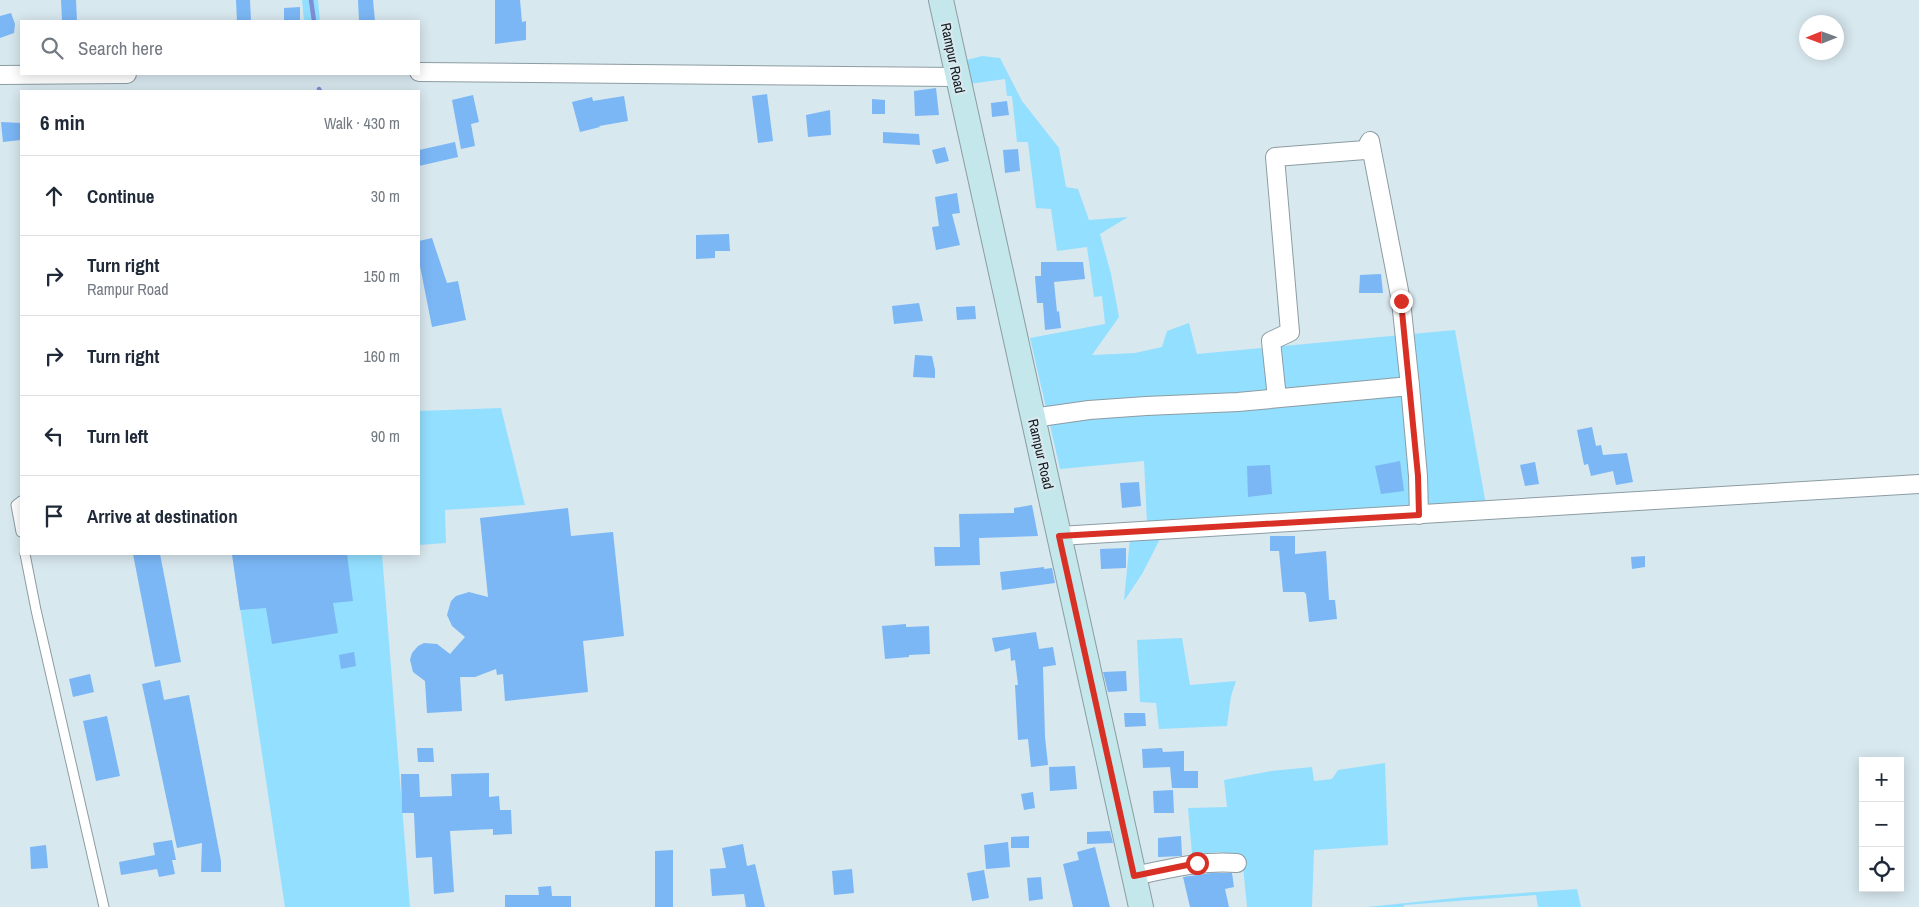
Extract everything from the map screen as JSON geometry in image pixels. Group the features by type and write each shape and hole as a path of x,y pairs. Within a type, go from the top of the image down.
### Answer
{"main road":[{"name":"Rampur Road","path":"941,0 1141,907"}],"street":[{"path":"420,72 957,77"},
{"path":"0,75 20,75"},
{"path":"1277,398 1271,341 1290,332 1275,157 1365,150 1370,141 1401,301 1418,476 1419,515"},
{"path":"1033,418 1099,410 1277,398 1410,386"},
{"path":"1059,536 1919,484"},
{"path":"1134,876 1197,863 1237,863"}],"lane":[{"path":"20,502 16,505 20,527"},
{"path":"26,555 36,610 104,907"}],"shaded area":[{"path":"302,0 318,0 320,20 304,20"},
{"path":"982,56 1000,58 1022,101 1059,148 1066,187 1078,189 1089,220 1128,217 1100,234 1111,274 1119,317 1092,355 1135,353 1162,347 1167,331 1189,323 1197,354 1455,330 1486,505 1147,524 1144,461 1060,469 1030,338 1105,324 1102,296 1094,297 1087,247 1057,251 1051,209 1036,208 1028,142 1017,142 1012,96 1007,96 1005,79 969,84 963,61"},
{"path":"501,408 525,505 445,510 446,543 420,545 420,411"},
{"path":"1161,537 1142,574 1124,601 1130,538"},
{"path":"232,555 382,555 410,907 285,907"},
{"path":"1182,638 1190,685 1236,681 1231,696 1227,726 1159,729 1156,703 1140,702 1137,640"},
{"path":"1385,763 1388,845 1314,850 1312,907 1247,907 1242,856 1219,852 1192,854 1188,808 1227,807 1224,780 1271,771 1312,767 1314,781 1332,779 1338,770"},
{"path":"1577,889 1581,907 1538,907 1536,895 1404,905 1404,907 1367,907 1465,897"}],"building":[{"path":"61,0 76,0 77,20 62,20"},
{"path":"236,0 250,0 251,20 237,20"},
{"path":"358,0 373,0 375,20 359,20"},
{"path":"495,0 520,0 522,22 526,21 526,40 495,44"},
{"path":"300,7 300,20 284,20 284,8"},
{"path":"11,13 15,24 14,33 0,38 0,16"},
{"path":"936,88 939,115 915,116 914,91"},
{"path":"767,94 773,141 758,143 752,96"},
{"path":"473,95 479,122 471,124 475,146 461,149 452,100"},
{"path":"624,96 628,121 599,126 580,132 572,102 592,97 593,101"},
{"path":"872,99 885,100 885,114 872,114"},
{"path":"1007,101 1009,115 992,117 991,103"},
{"path":"830,110 831,135 808,137 806,115"},
{"path":"1,122 20,123 20,140 3,142"},
{"path":"883,132 919,134 920,145 883,143"},
{"path":"455,142 458,157 420,166 420,150"},
{"path":"945,147 949,161 936,164 932,150"},
{"path":"1018,149 1020,171 1005,173 1003,150"},
{"path":"957,193 960,213 952,214 960,245 936,250 932,227 939,226 935,197"},
{"path":"729,234 730,251 715,251 715,258 696,259 696,235"},
{"path":"432,238 447,283 458,281 466,320 432,327 420,266 420,241"},
{"path":"1041,262 1083,262 1085,279 1054,282 1057,312 1059,311 1061,328 1045,330 1043,303 1037,303 1035,276 1041,276"},
{"path":"1381,274 1383,293 1359,293 1360,275"},
{"path":"919,303 923,321 894,324 892,306"},
{"path":"975,306 976,319 957,320 956,307"},
{"path":"915,355 932,356 935,378 913,377"},
{"path":"1592,427 1596,446 1601,445 1603,455 1627,453 1633,482 1616,485 1613,471 1591,476 1588,464 1584,465 1577,430"},
{"path":"1400,461 1404,491 1381,494 1375,466"},
{"path":"1535,462 1539,484 1525,486 1520,465"},
{"path":"1270,465 1272,494 1248,497 1247,466"},
{"path":"1139,482 1141,506 1122,508 1120,483"},
{"path":"1032,505 1038,536 979,538 980,565 935,566 934,547 960,547 959,514 1014,513 1014,508"},
{"path":"568,508 571,536 613,532 624,636 583,641 588,692 505,701 503,674 497,675 496,669 475,677 460,677 462,711 427,713 425,681 413,672 410,660 412,653 418,646 424,643 437,644 450,654 465,637 452,626 447,615 451,601 456,596 469,592 488,597 480,518"},
{"path":"1270,536 1295,536 1295,554 1326,551 1329,600 1335,600 1337,619 1309,622 1306,594 1304,592 1283,592 1279,551 1270,551"},
{"path":"1126,548 1126,568 1101,569 1100,549"},
{"path":"133,555 160,555 181,662 155,667"},
{"path":"232,555 347,555 353,601 333,603 338,633 272,644 266,608 240,610"},
{"path":"1645,556 1645,567 1632,569 1631,557"},
{"path":"1044,567 1044,569 1052,568 1055,583 1002,590 1000,572"},
{"path":"906,624 906,627 929,626 930,654 885,659 882,626"},
{"path":"1036,632 1039,649 1053,647 1056,665 1043,667 1045,737 1048,765 1031,767 1028,739 1018,740 1015,685 1018,685 1015,660 1011,661 1010,648 995,652 992,638"},
{"path":"354,652 356,666 341,669 339,655"},
{"path":"1126,671 1127,691 1108,692 1103,672"},
{"path":"90,674 94,692 73,697 69,679"},
{"path":"160,680 164,700 189,695 221,861 221,872 201,872 202,843 177,848 142,684"},
{"path":"1124,713 1145,713 1146,726 1125,727"},
{"path":"107,716 120,776 96,781 83,721"},
{"path":"417,748 433,748 434,762 418,762"},
{"path":"1162,748 1163,752 1184,751 1184,771 1198,771 1198,788 1172,788 1170,767 1143,768 1142,749"},
{"path":"1075,766 1077,789 1050,791 1049,767"},
{"path":"489,773 489,797 499,796 500,810 511,810 512,834 493,835 493,829 450,831 454,892 434,894 432,857 416,858 414,813 402,813 401,774 419,774 420,797 452,796 451,774"},
{"path":"1173,790 1174,813 1154,813 1153,791"},
{"path":"1033,792 1035,808 1024,810 1021,794"},
{"path":"1110,831 1113,843 1087,844 1087,832"},
{"path":"1029,836 1029,848 1011,848 1011,837"},
{"path":"1181,836 1182,856 1158,857 1158,838"},
{"path":"172,840 176,860 172,860 175,874 159,877 157,869 121,875 119,862 155,855 153,843"},
{"path":"1008,842 1010,867 986,869 984,845"},
{"path":"743,844 747,866 755,864 765,907 746,907 744,894 712,896 710,869 726,868 722,848"},
{"path":"46,845 48,868 31,869 30,847"},
{"path":"1095,847 1110,907 1073,907 1063,864 1079,860 1077,852"},
{"path":"673,850 673,907 655,907 655,851"},
{"path":"852,869 854,893 834,895 832,871"},
{"path":"984,870 989,898 972,901 967,873"},
{"path":"1211,873 1232,873 1234,887 1225,889 1229,907 1190,907 1183,877"},
{"path":"1041,877 1043,899 1029,901 1027,878"},
{"path":"551,886 552,896 571,896 571,907 505,907 505,895 539,895 538,887"}],"waterway":[{"path":"311,0 314,20"}],"route":[{"path":"1197,863 1134,876 1059,536 1419,515 1418,476 1401,301"}]}
